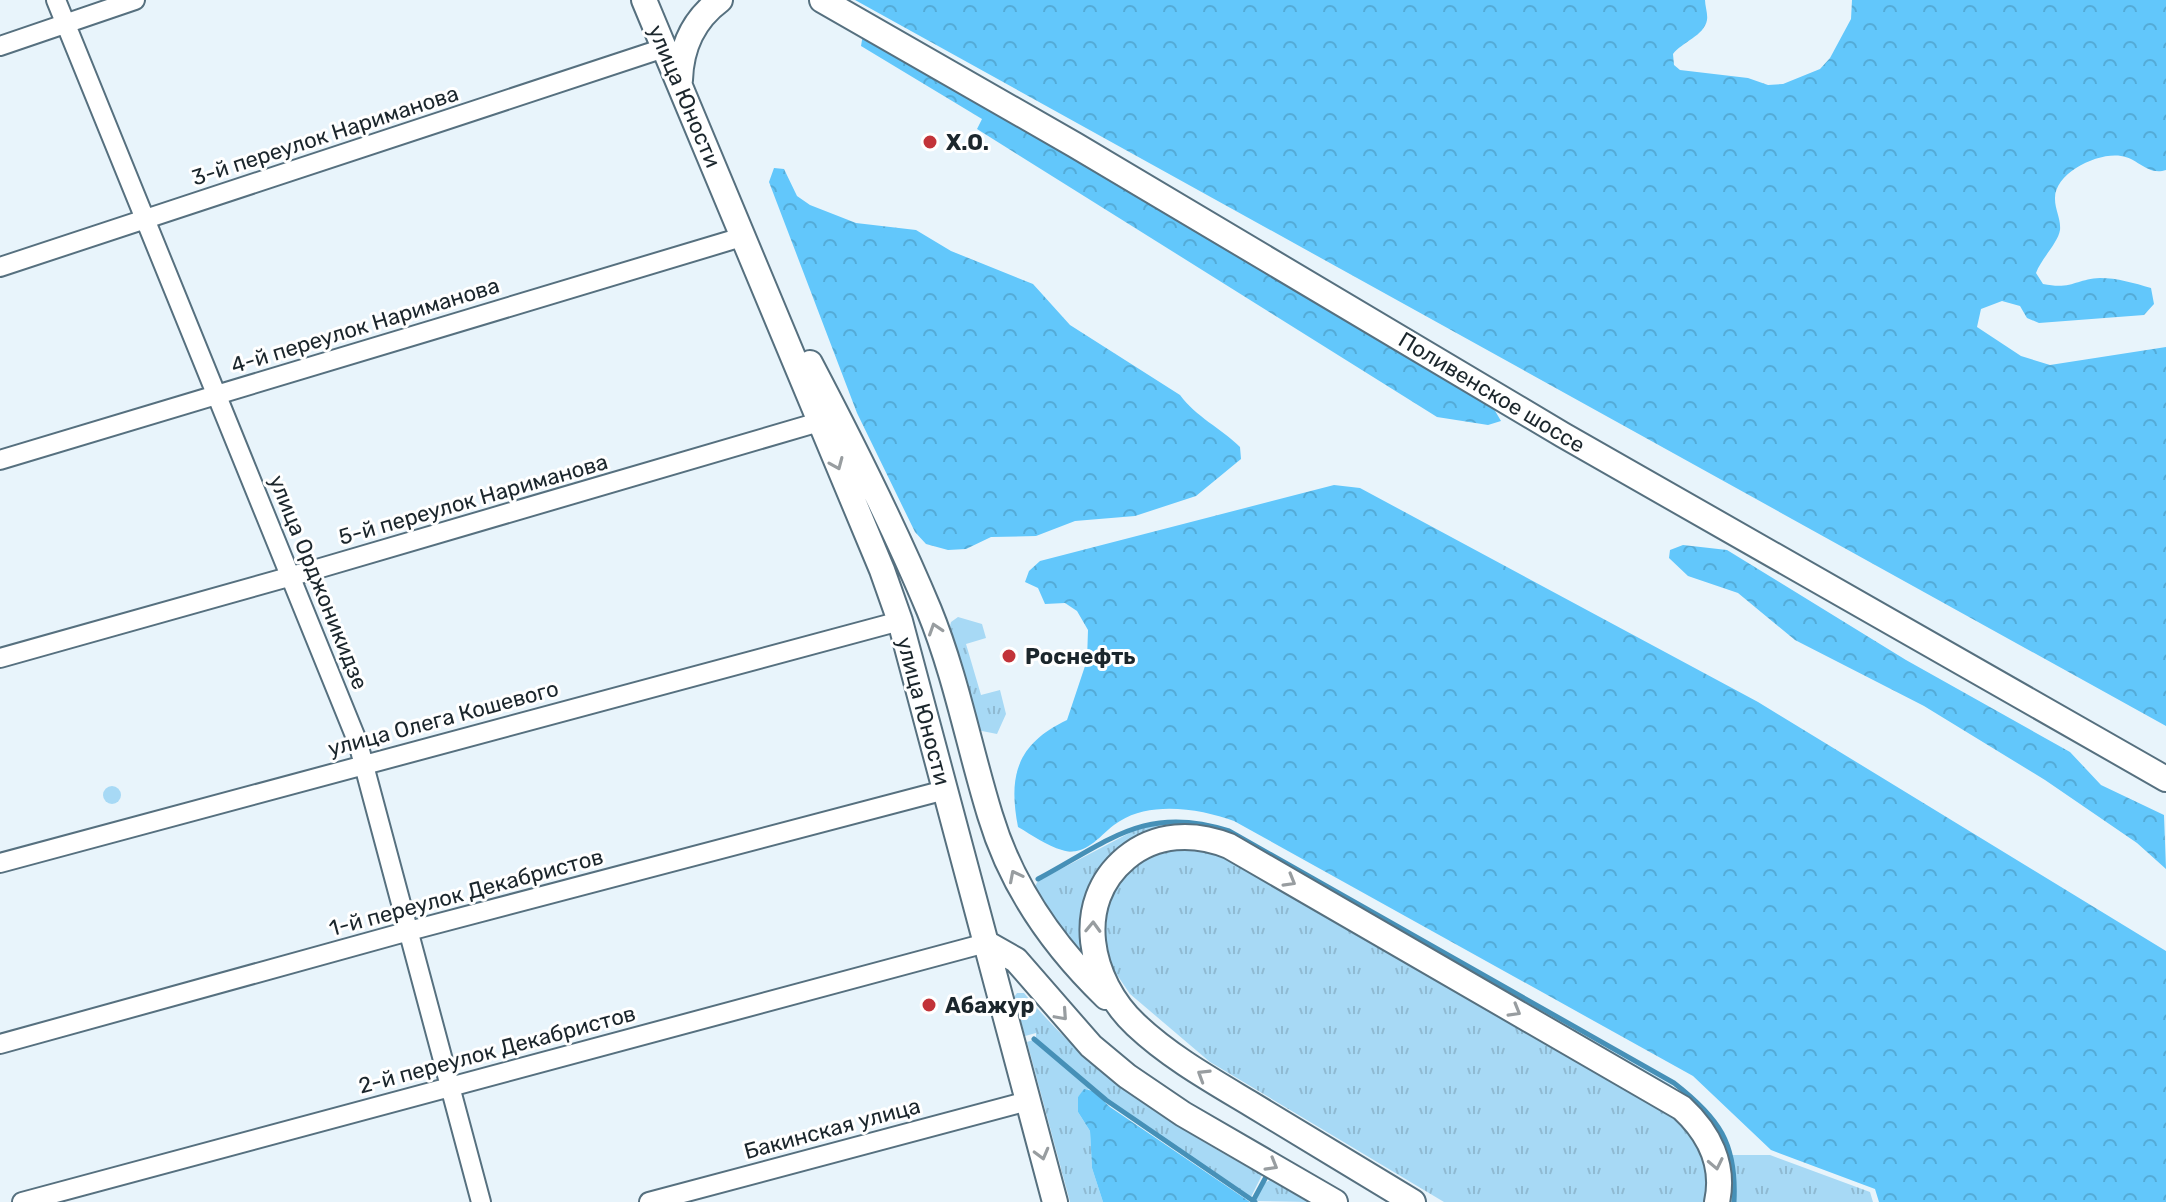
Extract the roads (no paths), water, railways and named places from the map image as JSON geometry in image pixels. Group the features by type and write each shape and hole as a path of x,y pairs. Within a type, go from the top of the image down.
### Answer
{"main road":[{"name":"улица Юности","path":"644,0 745,236 900,621 1055,1202"},
{"path":"680,85 685,44 695,25 720,0"},
{"name":"Поливенское шоссе","path":"822,0 1075,145 1563,435 2166,779"},
{"name":"улица Юности","path":"745,236 838,417 930,611 976,757 990,815 1011,870 1040,921 1075,968 1133,1022"},
{"path":"1413,1202 1199,1072 1133,1022 1107,983 1095,957 1091,928 1103,886 1132,853 1158,840 1187,836 1216,840 1682,1108 1695,1120 1712,1148 1719,1180 1717,1202"},
{"path":"986,943 1016,960 1091,1046 1127,1076 1183,1114 1335,1202"}],"street":[{"name":"улица Орджоникидзе","path":"56,0 291,576 364,764 481,1202"},
{"path":"0,46 135,0"},
{"name":"3-й переулок Нариманова","path":"0,267 664,48"},
{"name":"4-й переулок Нариманова","path":"0,460 745,236"},
{"name":"5-й переулок Нариманова","path":"0,658 819,422"},
{"name":"улица Олега Кошевого","path":"0,863 900,621"},
{"name":"1-й переулок Декабристов","path":"0,1044 409,931 945,790"},
{"name":"2-й переулок Декабристов","path":"22,1202 986,943"},
{"name":"Бакинская улица","path":"649,1202 1028,1101"}],"waterway":[{"path":"1038,879 1108,840 1151,824 1200,824 1229,831 1674,1083 1703,1108 1722,1134 1732,1163 1734,1202"},
{"path":"1034,1039 1106,1100 1255,1202"},
{"path":"1253,1201 1267,1175"}],"place":[{"name":"Х.О.","path":"930,142"},
{"name":"Роснефть","path":"1009,656"},
{"name":"Абажур","path":"929,1005"}]}
